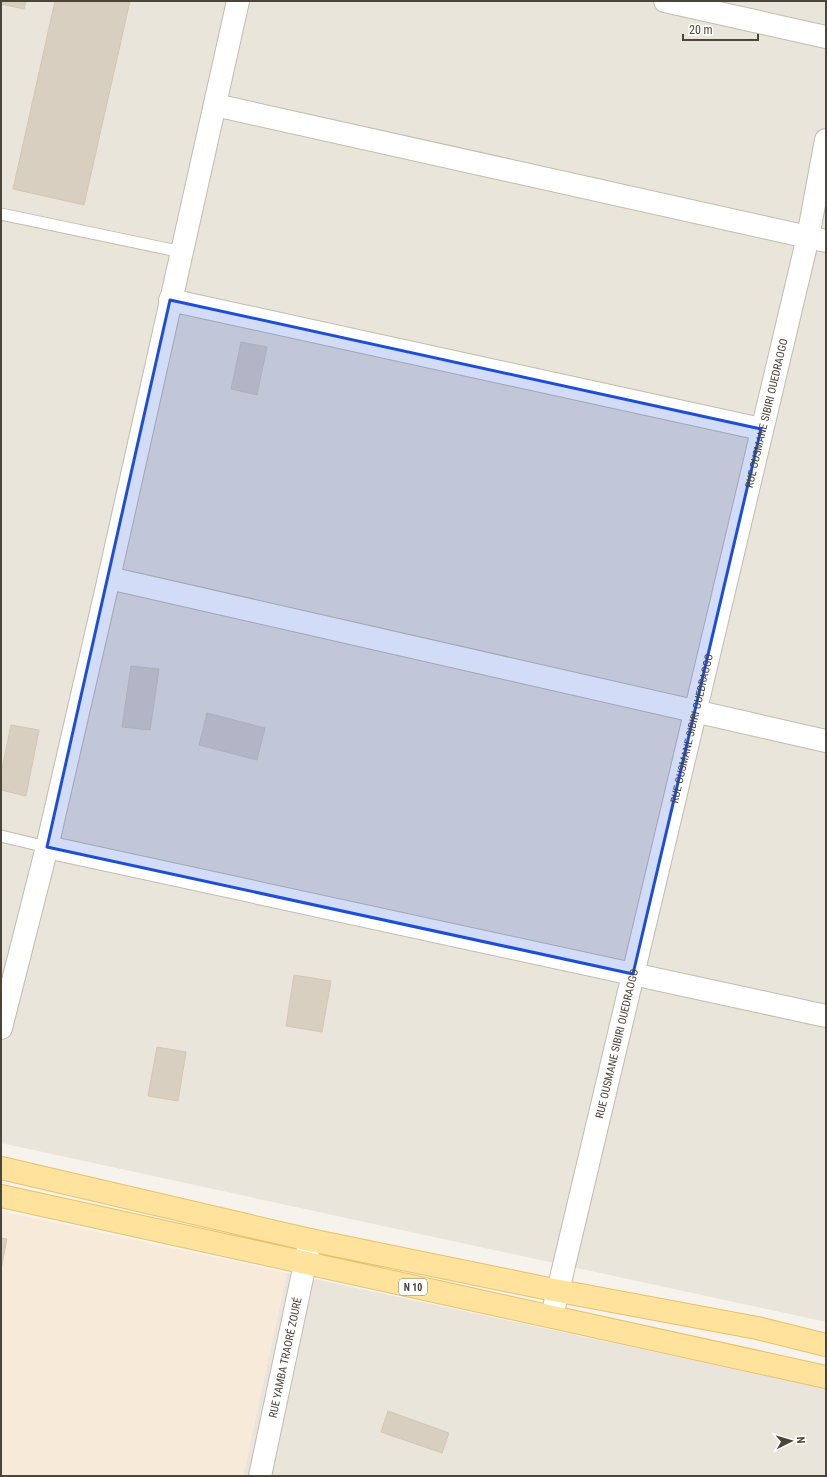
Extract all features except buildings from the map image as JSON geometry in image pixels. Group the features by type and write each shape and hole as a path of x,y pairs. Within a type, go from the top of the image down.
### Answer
{"main road":[{"name":"N 10","path":"1,1168 310,1240 559,1291 756,1328 826,1345"},
{"name":"N 10","path":"1,1196 305,1264 552,1316 826,1377"}],"street":[{"path":"1,1028 47,847 109,578 170,300 216,105 238,1"},
{"path":"665,1 826,37"},
{"path":"216,105 817,239"},
{"name":"RUE OUSMANE SIBIRI OUEDRAOGO","path":"552,1316 761,429 817,239 826,140"},
{"path":"170,300 761,429"},
{"path":"109,578 826,741"},
{"path":"47,847 826,1016"},
{"name":"RUE YAMBA TRAORÉ ZOURÉ","path":"260,1476 310,1240"}],"lane":[{"path":"1,214 182,252"},
{"path":"1,836 47,847"}],"highlighted area":[{"path":"170,300 761,429 633,974 47,847"}],"shaded area":[{"path":"1,1 826,1 826,1322 1,1143"},
{"path":"1,1211 287,1273 243,1476 1,1476"},
{"path":"287,1273 826,1389 826,1476 243,1476"}]}
